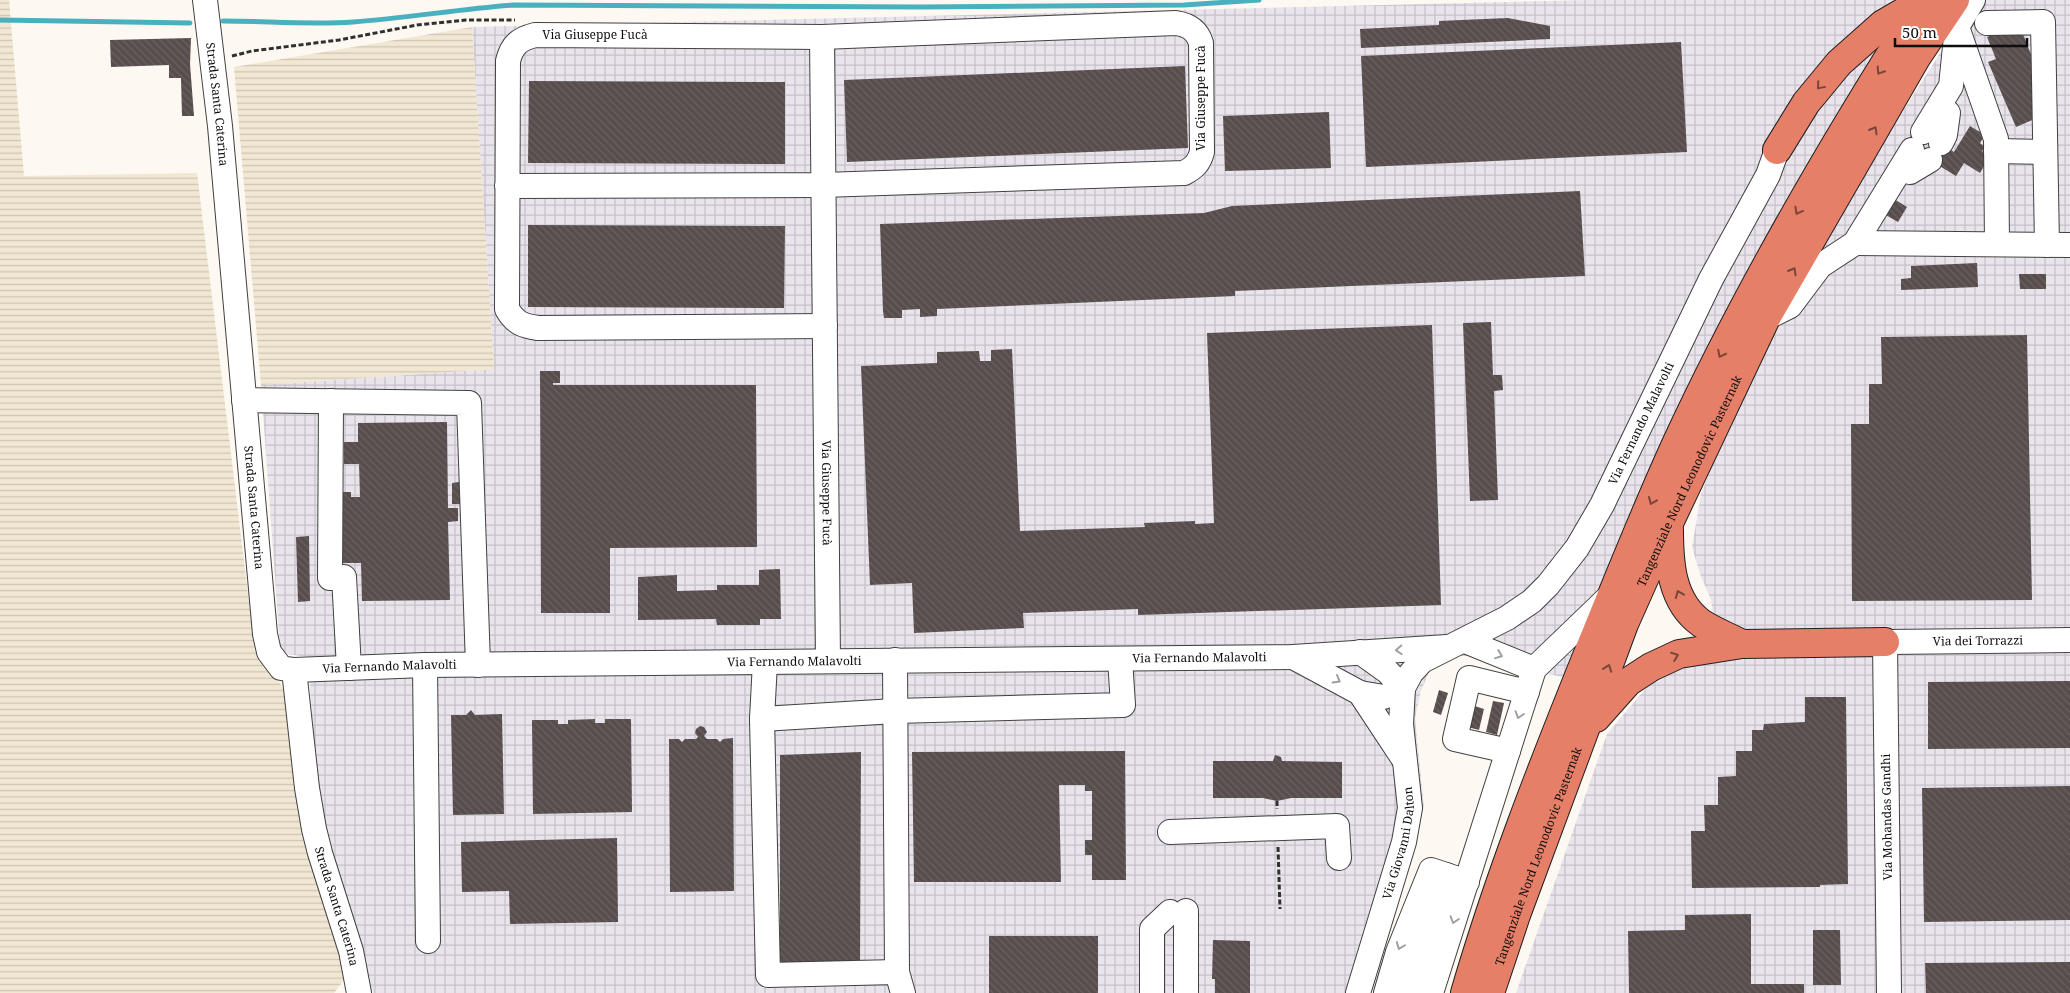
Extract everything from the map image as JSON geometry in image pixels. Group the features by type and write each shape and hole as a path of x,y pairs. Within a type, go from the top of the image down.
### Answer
{"highway":[{"path":"1777,150 1806,103 1839,64 1883,24 1925,0"},
{"name":"Tangenziale Nord Leonodovic Pasternak","path":"1465,993 1484,928 1544,762 1612,594 1677,442 1743,311 1863,98 1925,0"},
{"name":"Tangenziale Nord Leonodovic Pasternak","path":"1490,993 1516,915 1624,624 1669,523 1766,318 1916,58 1955,0"},
{"path":"1669,523 1672,576 1681,601 1700,622 1742,644"},
{"path":"1585,730 1628,682 1651,667 1679,654 1742,644 1885,642"}],"street":[{"name":"Strada Santa Caterina","path":"205,0 220,126 267,645 276,664 281,668 294,670 307,788 314,829 351,951 359,993"},
{"path":"1920,154 1945,135 1957,28 1972,0"},
{"path":"1856,244 2058,245 2045,152 2043,22 1987,23"},
{"name":"Via Giuseppe Fucà","path":"507,186 823,185 1184,173 1193,168 1200,160 1203,140 1201,43 1198,34 1191,27 1184,24 822,37 535,35 523,38 516,43 511,50 508,61 507,186 507,309 513,320 524,326 538,328 824,326"},
{"path":"1957,28 1996,139 1997,244"},
{"name":"Via Giuseppe Fucà","path":"822,37 828,661"},
{"path":"1766,318 1790,306 1820,266 1856,244 1920,154 1951,86"},
{"name":"Via Fernando Malavolti","path":"1293,657 1360,693 1384,697 1403,688 1411,673 1422,661 1507,618 1532,601 1548,585 1577,548 1602,505 1668,364 1711,279 1768,175 1777,150"},
{"path":"1996,151 2045,152"},
{"path":"244,400 469,403 478,665"},
{"path":"331,401 330,578 344,577 349,668"},
{"path":"1410,993 1508,751 1534,669 1612,594"},
{"name":"Via dei Torrazzi","path":"1885,642 2070,640"},
{"name":"Via Mohandas Gandhi","path":"1885,642 1889,993"},
{"path":"1456,644 1534,669"},
{"name":"Via Fernando Malavolti","path":"294,670 425,665 1293,657 1456,644"},
{"path":"1360,652 1388,672 1403,688"},
{"path":"762,719 896,711 1123,705 1120,658"},
{"path":"765,662 762,719 768,975 900,983 895,660"},
{"path":"425,665 428,941"},
{"path":"1508,751 1468,742 1482,681 1527,692"},
{"name":"Via Giovanni Dalton","path":"1358,993 1404,842 1410,808 1401,724 1403,688"},
{"name":"Via Fernando Malavolti","path":"1360,693 1405,762"},
{"path":"1170,832 1336,826 1339,858"},
{"path":"1386,993 1398,952 1432,870 1456,878"},
{"path":"1431,993 1456,878"},
{"path":"1152,993 1152,929 1178,912 1186,993"}],"path":[{"path":"1277,801 1280,909"}],"shaded area":[{"path":"0,0 9,0 24,176 197,173 255,652 266,669 280,683 287,700 347,976 334,993 0,993"},
{"path":"1587,0 1909,0 1743,281 1623,529 1563,677 1510,666 1480,656 1450,656 1429,672 1421,691 1415,718 1424,806 1416,840 1365,993 373,993 328,845 317,794 308,657 287,654 280,647 261,385 494,369 472,27"},
{"path":"1974,0 2070,0 2070,993 1516,993 1607,734 1653,680 1689,666 1715,628 1711,600 1700,574 1692,547 1701,494 1732,413 1838,213"},
{"path":"472,27 494,369 261,385 234,67"}],"building":[{"path":"1508,18 1550,26 1550,39 1361,48 1360,29 1439,25 1439,21"},
{"path":"2019,24 2039,75 2039,117 2016,127 1988,62 1996,59 1987,37"},
{"path":"191,38 190,64 194,116 182,116 181,78 169,78 169,65 111,67 110,40"},
{"path":"1681,42 1687,152 1366,167 1361,56"},
{"path":"1185,66 1188,148 847,162 844,80"},
{"path":"529,81 785,82 785,164 528,163"},
{"path":"1329,112 1331,168 1225,171 1223,116"},
{"path":"1970,126 1985,135 1980,143 1985,147 1982,151 1990,156 1980,173 1964,163 1956,176 1905,145 1916,128 1954,152"},
{"path":"1580,191 1585,276 1235,291 1235,296 937,309 937,316 920,317 920,309 902,310 902,318 884,318 880,224 1204,213 1232,206"},
{"path":"1894,199 1907,207 1898,222 1884,214"},
{"path":"528,225 785,226 784,308 528,307"},
{"path":"1977,263 1978,287 1901,290 1901,279 1911,278 1911,266"},
{"path":"2019,274 2046,274 2046,289 2020,289"},
{"path":"1491,322 1493,375 1502,375 1503,390 1494,391 1498,500 1470,501 1463,323"},
{"path":"1432,325 1441,605 1138,615 1138,609 1023,613 1024,628 914,633 912,583 870,585 861,366 937,363 937,352 979,351 980,361 991,361 991,350 1012,349 1020,531 1145,527 1144,523 1195,521 1195,524 1214,523 1207,333"},
{"path":"2027,335 2032,600 1852,601 1851,424 1869,424 1869,384 1882,384 1881,337"},
{"path":"540,371 560,371 560,383 553,383 553,385 756,385 757,547 610,548 610,613 541,613"},
{"path":"447,422 448,508 458,508 458,521 448,522 450,600 362,601 361,563 337,563 335,492 351,492 351,497 360,497 359,464 344,464 344,442 358,442 358,423"},
{"path":"459,482 460,504 452,504 452,483"},
{"path":"309,536 310,601 298,602 296,537"},
{"path":"780,569 781,619 760,619 760,625 717,625 716,619 638,620 638,577 677,575 677,591 717,590 717,585 759,585 759,570"},
{"path":"2070,681 2070,748 1928,749 1928,682"},
{"path":"1439,690 1448,693 1441,715 1433,712"},
{"path":"1805,697 1846,697 1848,884 1820,885 1820,887 1692,888 1691,831 1705,831 1704,805 1718,805 1718,777 1736,776 1736,751 1752,751 1752,730 1763,730 1764,724 1805,722"},
{"path":"1493,701 1504,703 1497,735 1486,732"},
{"path":"1462,702 1484,709 1479,730 1456,724"},
{"path":"471,710 475,715 502,714 504,814 453,815 451,715 466,715"},
{"path":"595,719 595,723 605,723 605,719 631,719 632,812 533,814 532,720 558,720 558,724 568,724 568,720"},
{"path":"700,726 704,727 707,732 704,736 707,739 717,739 720,742 723,739 733,738 734,891 670,892 669,739 679,739 682,742 685,739 696,739 698,737 695,733 696,729"},
{"path":"1125,751 1126,880 1092,880 1092,855 1085,855 1085,840 1092,840 1092,791 1085,791 1085,785 1059,785 1061,882 914,882 912,752"},
{"path":"861,752 860,967 780,967 780,755"},
{"path":"1275,755 1281,757 1282,761 1342,762 1342,798 1291,798 1277,801 1263,798 1213,798 1213,761 1273,761"},
{"path":"2070,786 2070,920 1924,922 1922,788"},
{"path":"617,838 618,922 510,924 509,891 462,892 461,842"},
{"path":"1751,914 1751,984 1804,984 1804,993 1629,993 1628,931 1685,930 1685,915"},
{"path":"1813,930 1840,930 1841,985 1813,985"},
{"path":"989,936 1098,936 1098,993 989,993"},
{"path":"1213,940 1250,941 1250,993 1215,993 1215,979 1212,979"},
{"path":"2070,962 2070,993 1926,993 1925,963"}],"waterway":[{"path":"223,21 337,23 513,5 920,7 1184,5 1259,0"},
{"path":"0,20 190,23"}],"tunnel":[{"path":"1921,155 1932,138"}]}
